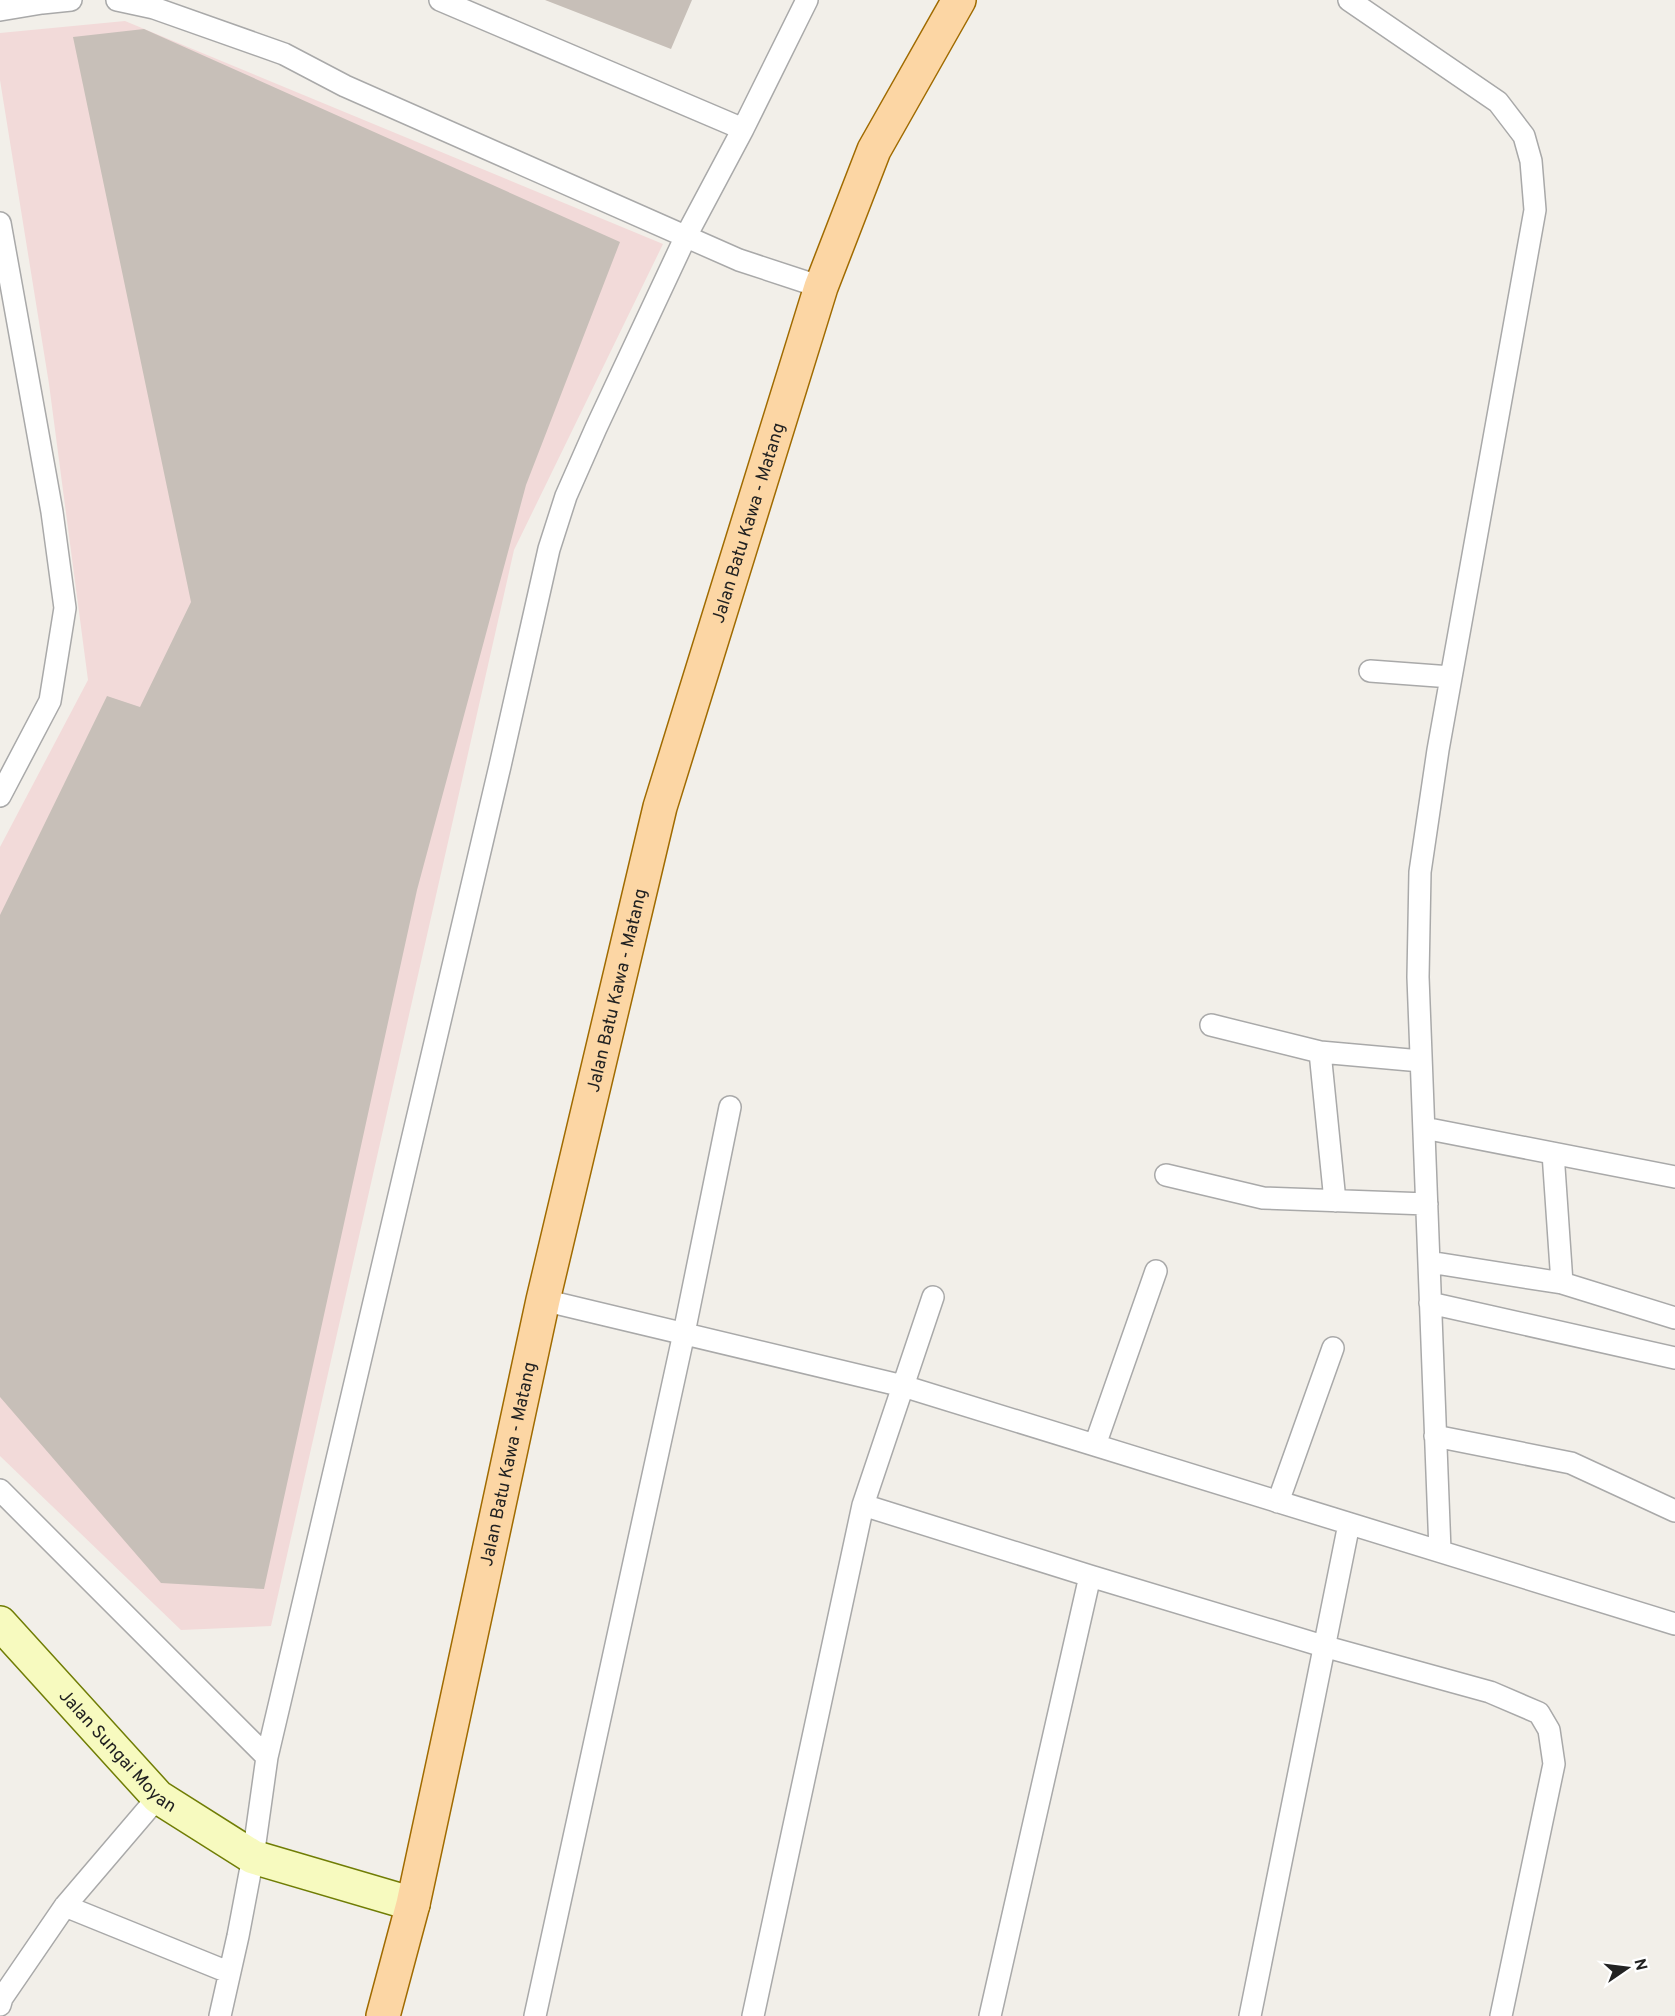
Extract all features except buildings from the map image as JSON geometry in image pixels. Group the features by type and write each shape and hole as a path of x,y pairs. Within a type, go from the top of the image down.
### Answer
{"main road":[{"name":"Jalan Batu Kawa - Matang","path":"383,2016 412,1904 543,1300 660,807 821,287 874,150 959,0"}],"street":[{"name":"Jalan Sungai Moyan","path":"0,1623 158,1797 253,1857 412,1904"}],"lane":[{"path":"13,6 71,0"},
{"path":"117,0 154,8 284,54 345,86 739,260 821,287"},
{"path":"441,0 743,129"},
{"path":"220,2016 253,1857 267,1757 549,549 566,496 686,236 743,129 807,0"},
{"path":"1349,0 1498,102 1524,136 1531,161 1535,210 1438,750 1420,872 1418,977 1440,1551"},
{"path":"0,224 52,512 65,608 50,701 0,796"},
{"path":"1370,671 1451,677"},
{"path":"1211,1025 1320,1052 1421,1061"},
{"path":"1320,1052 1335,1201"},
{"path":"535,2016 684,1334 730,1107"},
{"path":"1424,1128 1675,1177"},
{"path":"1553,1153 1562,1283"},
{"path":"1166,1175 1263,1198 1427,1204"},
{"path":"1429,1263 1562,1283 1675,1318"},
{"path":"1095,1445 1156,1271"},
{"path":"753,2016 863,1505 933,1297"},
{"path":"543,1300 903,1386 1675,1624"},
{"path":"1430,1303 1675,1358"},
{"path":"1278,1502 1333,1348"},
{"path":"1435,1436 1571,1463 1675,1511"},
{"path":"0,1490 267,1757"},
{"path":"863,1505 1323,1646 1490,1692 1539,1713 1549,1730 1554,1764 1501,2016"},
{"path":"1250,2016 1349,1524"},
{"path":"990,2016 1090,1576"},
{"path":"0,2005 65,1906 158,1797"},
{"path":"65,1906 228,1972"}],"shaded area":[{"path":"125,21 663,244 514,550 271,1626 181,1630 0,1456 0,847 88,680 49,384 0,80 0,33"}]}
